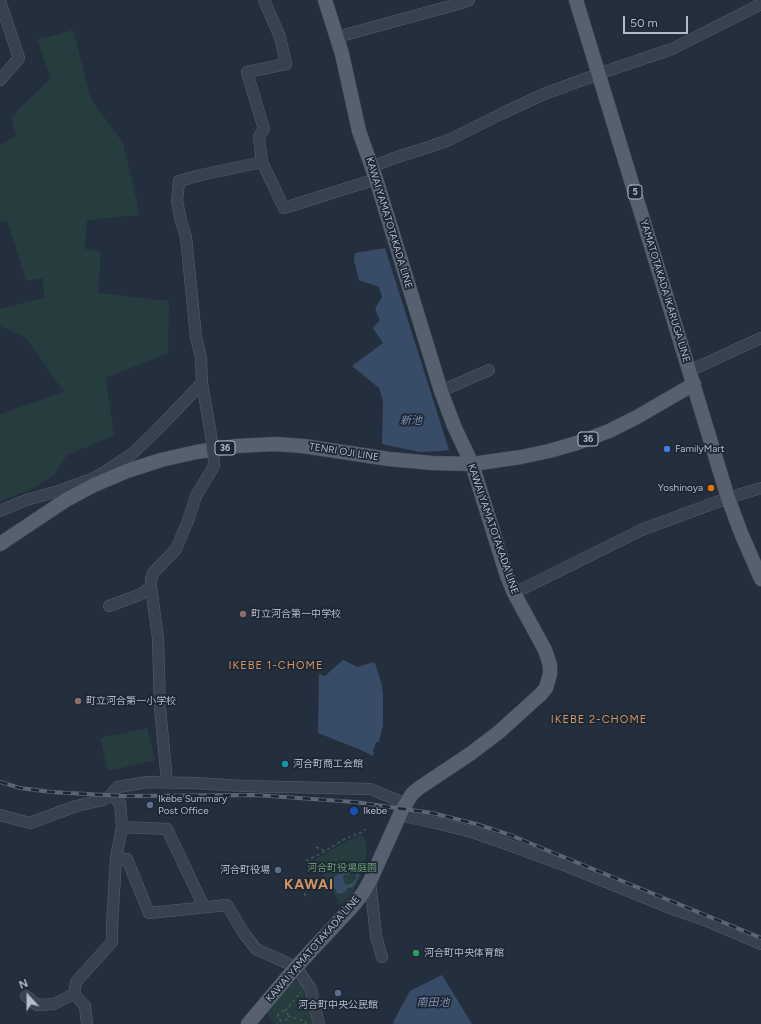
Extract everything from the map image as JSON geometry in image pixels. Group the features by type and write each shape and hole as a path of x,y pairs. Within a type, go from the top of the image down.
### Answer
{"main road":[{"name":"KAWAI YAMATOTAKADA LINE","path":"248,1024 362,893 370,881 402,809 412,794 484,744 541,694 546,688 550,674 550,665 545,650 514,593 504,569 472,464 454,426 441,390 374,173 359,131 342,54 324,0"},
{"name":"YAMATOTAKADA IKARUGA LINE","path":"576,0 728,498 761,579"},
{"name":"TENRI OJI LINE","path":"0,544 66,500 94,485 127,471 161,460 196,452 237,446 274,444 303,446 389,459 432,463 472,464 522,457 577,443 609,431 630,421 694,384"}],"street":[{"path":"264,0 280,37 286,64 247,72 264,129 259,137 262,162 284,208 374,173 394,158 449,140 544,94 672,49 761,4"},
{"path":"337,37 469,0"},
{"path":"0,2 19,58 0,80"},
{"path":"167,782 160,708 158,638 150,587 151,580 153,573 176,549 188,521 196,496 214,466 211,435 202,383 201,358 196,337 186,237 177,201 179,181 262,162"},
{"path":"689,370 761,338"},
{"path":"441,390 489,370"},
{"path":"0,511 26,500 59,491 92,479 103,473 132,454 202,383"},
{"path":"514,593 641,530 728,498 761,488"},
{"path":"109,606 139,595 150,587"},
{"path":"0,815 30,823 76,806 102,800 111,795 118,787 148,782 370,789 402,809 436,823 472,832 564,865 665,906 707,921 761,944"},
{"path":"74,994 76,982 112,942 116,858 122,826 120,803 111,795"},
{"path":"122,826 167,829 204,907"},
{"path":"116,858 127,859 149,913 227,905 243,932 256,949 296,968 311,989 319,1024"},
{"path":"370,881 376,936 382,957"},
{"path":"26,996 37,1005 54,1004 74,994"},
{"path":"74,994 85,1006 87,1024"}],"path":[{"path":"306,861 345,839 362,832"},
{"path":"316,846 325,851"},
{"path":"346,868 347,875"},
{"path":"298,883 307,898"},
{"path":"350,884 351,888"},
{"path":"288,1016 287,1019 283,1020 279,1018 280,1012 285,1011 303,989"},
{"path":"285,1011 288,1016 305,1022 306,1024"}],"green space":[{"path":"73,30 91,99 123,143 140,215 87,220 85,249 101,252 98,293 169,301 168,353 106,378 114,436 67,455 54,475 32,489 0,501 0,414 64,392 26,338 0,326 0,309 44,298 43,278 26,281 7,220 0,222 0,145 16,136 11,117 51,78 37,40"},
{"path":"147,728 155,760 108,771 100,738"},
{"name":"河合町役場庭園","path":"361,835 366,842 366,858 360,877 352,893 341,905 314,860 347,841"},
{"path":"297,981 305,985 314,1024 275,1024 265,1010 287,984"}],"water":[{"name":"新池","path":"385,248 449,450 420,452 382,444 383,400 379,388 352,366 383,343 373,328 380,320 375,309 382,297 379,287 359,280 354,260 355,253"},
{"path":"343,660 358,667 374,662 382,685 383,725 379,742 376,742 373,751 373,756 318,733 319,674 325,676"},
{"path":"356,863 359,863 359,876 354,886 341,894 337,893 332,883 332,879 345,869 352,869","holes":["355,873 357,877 353,883 347,885 344,883 344,875"]},
{"name":"南田池","path":"442,975 472,1024 394,1024 393,1022 410,991"}],"railway":[{"path":"0,782 20,788 51,792 123,796 256,795 355,802 432,813 476,824 510,835 761,938"}],"place":[{"name":"FamilyMart","path":"667,449"},
{"name":"Yoshinoya","path":"711,488"},
{"name":"町立河合第一中学校","path":"243,614"},
{"name":"町立河合第一小学校","path":"78,701"},
{"name":"河合町商工会館","path":"285,764"},
{"name":"Ikebe Summary Post Office","path":"150,805"},
{"name":"Ikebe","path":"354,811"},
{"name":"河合町役場","path":"278,870"},
{"name":"河合町中央体育館","path":"416,953"},
{"name":"河合町中央公民館","path":"338,993"}],"district":[{"name":"IKEBE 1-CHOME","path":"276,666"},
{"name":"IKEBE 2-CHOME","path":"599,720"},
{"name":"KAWAI","path":"309,885"}]}
